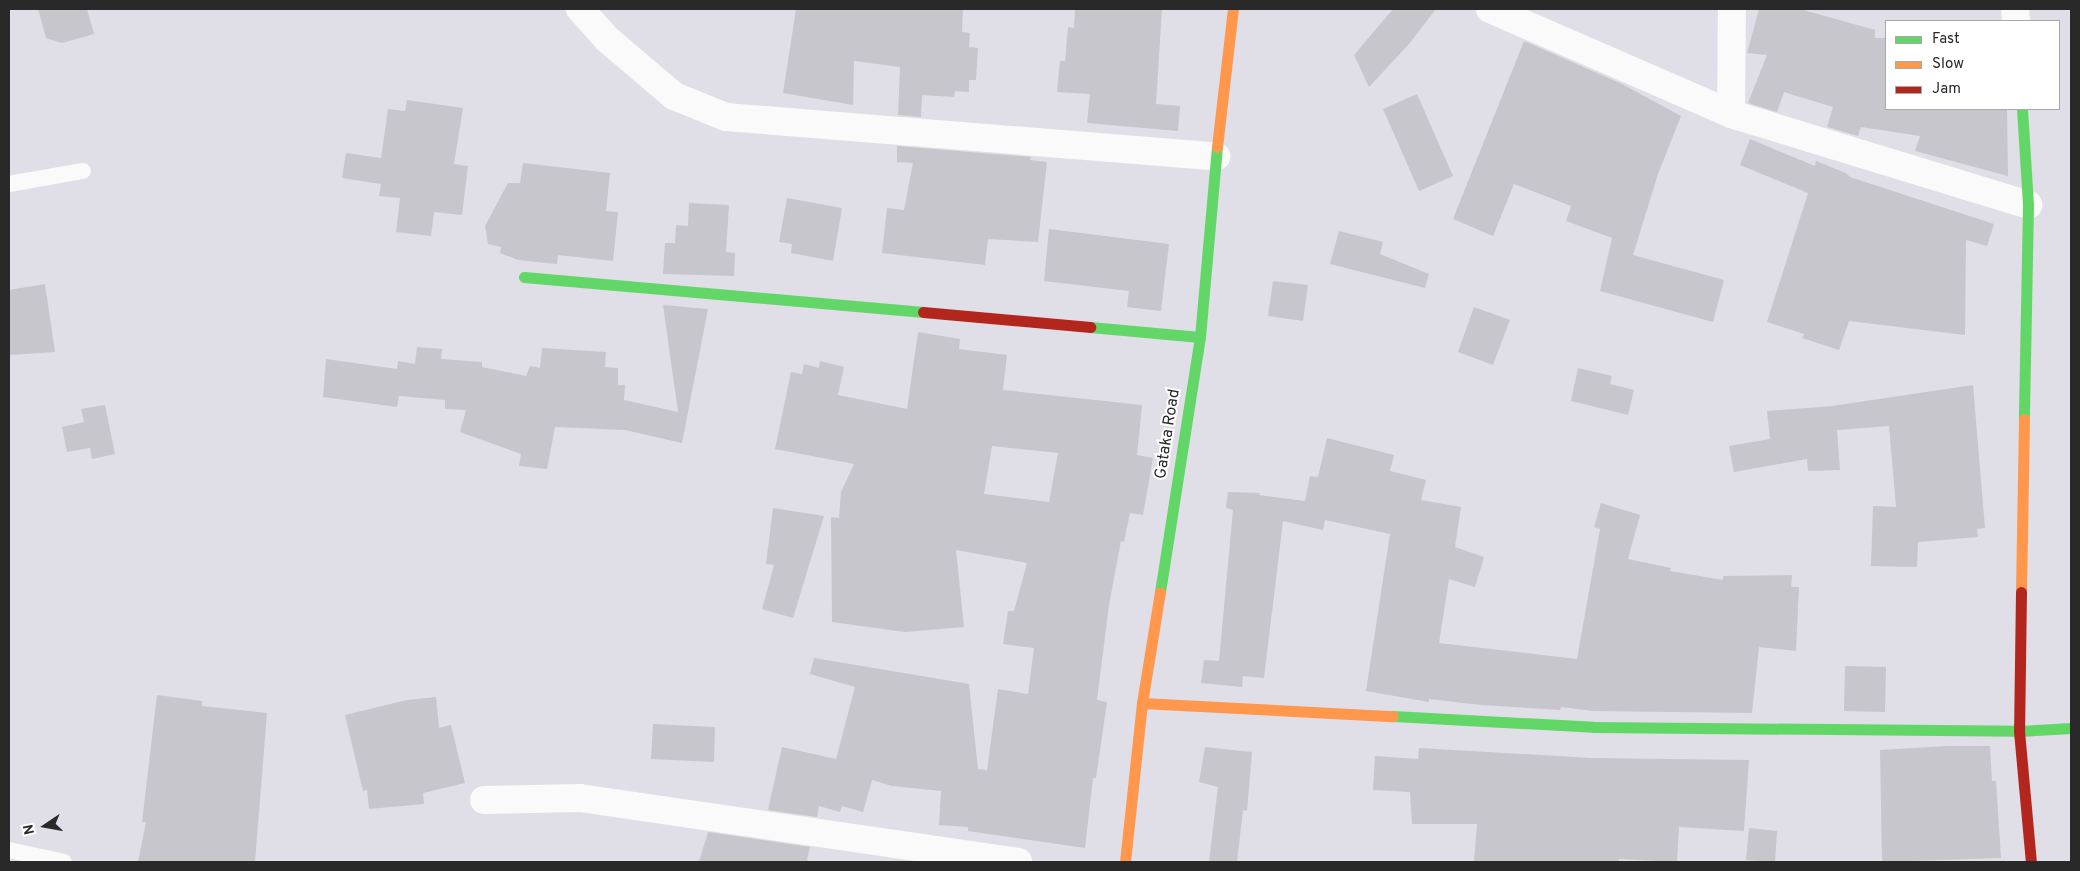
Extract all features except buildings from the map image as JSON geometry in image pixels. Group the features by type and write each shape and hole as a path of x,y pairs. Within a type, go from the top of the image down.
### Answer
{"street":[{"path":"580,9 607,39 674,96 726,117 1216,156"},
{"name":"Gataka Road","path":"1125,862 1142,703 1200,338 1216,156 1233,9"},
{"path":"1490,9 1731,114 2028,205"},
{"path":"1731,114 1732,9"},
{"path":"2022,110 2028,205 2020,731 2031,862"},
{"path":"524,276 1200,338"},
{"path":"1142,703 1593,727 2020,731 2071,728"},
{"path":"484,800 580,798 1018,862"}],"lane":[{"path":"9,184 83,171"},
{"path":"9,850 64,862"}],"traffic: fast":[{"path":"2022,110 2028,205 2024,419"},
{"path":"1160,592 1200,337 1217,147"},
{"path":"524,277 923,312"},
{"path":"1090,327 1200,337"},
{"path":"1393,716 1593,727 2019,731 2071,728"}],"traffic: slow":[{"path":"1217,147 1233,9"},
{"path":"2021,592 2024,419"},
{"path":"1125,862 1142,703 1160,592"},
{"path":"1142,703 1393,716"}],"traffic: jam":[{"path":"923,312 1090,327"},
{"path":"2021,592 2019,731 2031,862"}]}
